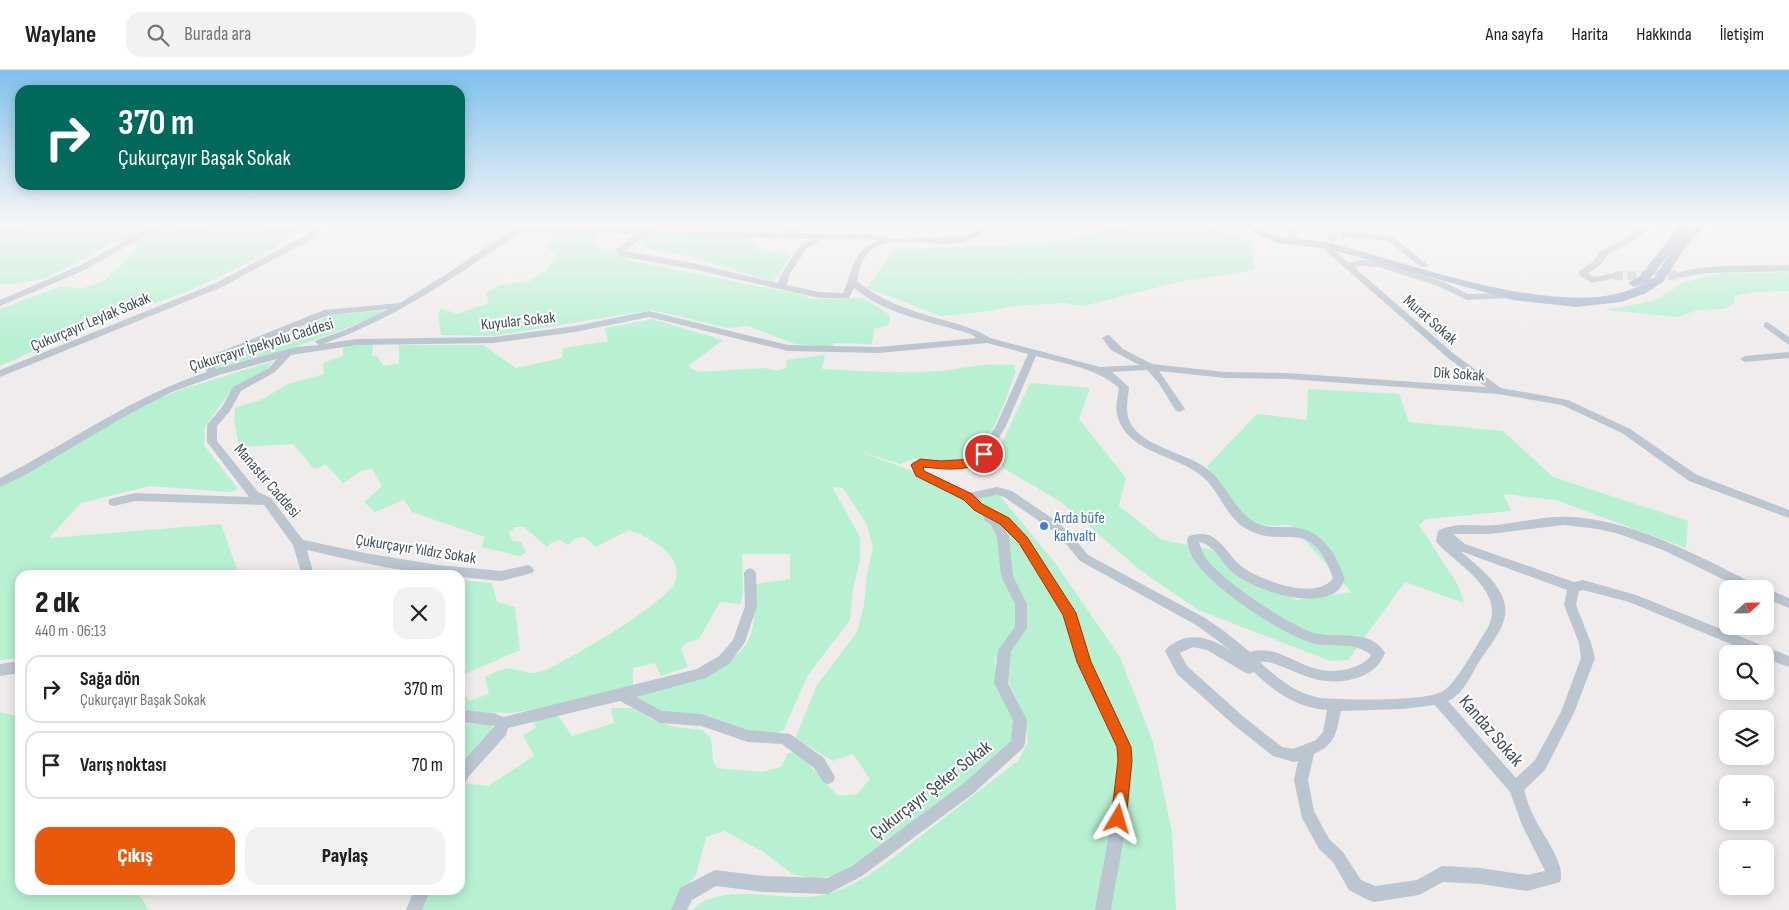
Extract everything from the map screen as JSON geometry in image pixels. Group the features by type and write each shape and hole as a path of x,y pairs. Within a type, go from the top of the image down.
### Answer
{"main road":[{"path":"1392,263 1510,295 1542,301 1576,304 1621,298 1640,291 1659,279 1669,263"},
{"path":"1420,263 1497,287 1570,296 1601,294 1624,288 1644,279 1656,263"}],"street":[{"path":"0,303 62,278 92,263"},
{"name":"Çukurçayır Leylak Sokak","path":"0,374 219,285 260,263"},
{"name":"Çukurçayır İpekyolu Caddesi","path":"0,483 21,473 117,416 170,389 342,335 405,304 466,263"},
{"path":"675,263 841,298 848,294 858,263"},
{"path":"782,287 784,272 792,263"},
{"name":"Murat Sokak","path":"1344,263 1451,356 1498,391"},
{"name":"Murat Sokak","path":"1347,266 1362,263"},
{"name":"Murat Sokak","path":"1366,263 1380,264 1441,284 1457,294 1467,297 1510,295"},
{"path":"1597,263 1582,273 1592,280 1614,276"},
{"path":"1679,275 1706,270 1789,268"},
{"path":"852,282 861,292 880,302 974,332 987,340 1098,370 1113,377 1124,387 1122,413 1124,423 1133,434 1155,448 1203,470 1237,515 1250,524 1267,533 1302,533 1313,538 1329,556 1339,578 1332,588 1318,593 1299,593 1280,589 1240,571 1224,558 1209,540 1193,539 1194,549 1202,562 1228,586 1309,636 1332,642 1360,641 1371,644 1378,653 1375,661 1364,670 1345,676 1324,676 1309,673 1278,659 1262,655 1253,656 1254,664"},
{"path":"1463,283 1473,292 1473,296"},
{"path":"213,374 208,363 213,358 266,338 310,317 339,310 405,304"},
{"name":"Kuyular Sokak","path":"289,352 358,342 493,340 575,330 649,314 788,348 879,350 987,340"},
{"path":"1767,325 1786,338"},
{"path":"1107,338 1109,344 1116,350 1150,367 1180,409"},
{"name":"Manastır Caddesi","path":"289,352 272,370 237,389 226,409 212,425 212,442 254,495 267,501 299,544 307,570"},
{"path":"1034,353 1030,358 999,430 984,454 976,462 941,465 920,463 916,465 920,473 968,497 978,507 1004,521 1023,540 1066,607 1084,662 1124,747 1125,760 1121,802 1109,885 1103,910"},
{"path":"1745,359 1789,355"},
{"name":"Dik Sokak","path":"1098,370 1150,367 1225,375 1286,376 1498,391 1564,402 1626,431 1693,478 1789,514"},
{"path":"968,497 997,491 1008,494 1059,529 1084,558 1127,584 1217,630 1286,691 1311,703 1335,705 1438,699 1448,695 1456,687 1495,628 1500,612 1498,599 1490,585 1442,541 1442,534 1446,531 1462,527 1489,530 1573,521 1609,527 1641,538 1735,580"},
{"path":"114,502 135,497 267,501"},
{"name":"Çukurçayır Şeker Sokak","path":"679,910 686,894 715,878 765,884 828,886 857,871 969,788 1018,744 1020,720 1001,683 1005,650 1021,628 1020,604 1008,576 1003,537 995,522 972,506 968,497"},
{"path":"1446,531 1451,540 1461,547 1574,586 1582,585 1632,598 1789,662"},
{"name":"Çukurçayır Yıldız Sokak","path":"299,544 365,558 438,570"},
{"name":"Çukurçayır Yıldız Sokak","path":"465,573 501,576 528,570"},
{"path":"465,716 494,718 502,723 701,674 724,660 739,642 750,606 750,573"},
{"path":"1307,752 1301,780 1307,813 1324,844 1338,858 1355,885 1374,894 1418,887 1442,874 1480,876 1527,883 1554,877 1552,866 1527,820 1516,788 1540,765 1567,713 1588,658 1586,643 1570,605 1574,586"},
{"path":"1774,597 1789,604"},
{"path":"1254,664 1249,668 1213,645 1198,642 1182,644 1172,652 1182,670 1278,752 1294,756 1307,752 1321,744 1329,734 1335,705"},
{"path":"0,670 15,668"},
{"path":"621,695 660,717 701,720 748,736 785,738 819,763 828,777"},
{"name":"Kandaz Sokak","path":"1438,699 1516,788"},
{"path":"465,770 501,731 502,723"},
{"path":"414,910 420,895"}],"green space":[{"path":"0,263 76,263 43,279 14,284 0,284"},
{"path":"122,263 246,263 199,286 157,303 143,305 122,313 0,366 0,309 59,287 84,288 105,280"},
{"path":"551,263 643,263 807,296 808,299 863,298 890,315 889,325 874,329 872,344 834,343 832,347 795,344 748,326 728,328 651,310 492,336 441,335 438,315 441,308 456,314 489,303 486,293 501,284 528,282 544,272"},
{"path":"714,263 785,263 773,282"},
{"path":"885,263 1253,263 1254,270 1178,282 1083,306 1064,303 1013,306 990,311 941,316 867,288"},
{"path":"1789,271 1789,291 1755,292 1734,296 1735,302 1725,309 1697,310 1679,317 1605,310 1653,301 1685,282 1722,273 1774,273"},
{"path":"388,310 325,336 260,358 216,370 213,362 332,315"},
{"path":"652,319 723,340 688,366 698,372 764,368 778,371 787,367 786,360 825,355 822,369 911,372 941,371 987,365 1014,365 1016,372 993,428 975,452 963,459 949,461 918,459 900,464 856,450 912,471 965,500 990,495 1000,496 1056,564 1120,657 1153,742 1172,832 1176,910 693,910 705,901 719,896 754,894 807,897 822,895 850,885 877,870 1019,760 1028,741 1021,707 995,656 996,679 1016,722 1014,743 964,787 840,874 814,879 792,874 762,851 724,831 706,837 696,875 678,898 673,910 419,910 424,895 465,895 465,783 488,786 534,756 523,735 536,728 533,719 557,714 572,736 614,723 611,708 632,708 653,720 674,727 702,730 711,738 713,761 717,768 761,772 781,767 788,753 798,753 838,796 857,794 870,779 853,754 833,761 795,738 817,685 857,632 864,605 867,574 873,548 867,525 843,488 832,487 860,537 860,560 853,590 850,620 808,675 783,731 773,734 749,732 661,714 633,697 682,683 717,668 732,659 744,647 753,628 755,584 790,579 790,554 742,554 743,593 740,604 720,602 699,639 686,643 681,649 688,667 661,676 655,663 633,668 633,685 570,702 513,713 465,711 465,695 469,701 489,694 485,677 503,670 510,669 536,673 552,667 591,646 654,604 668,592 675,582 677,572 675,563 670,556 655,542 629,530 596,547 584,537 576,538 568,545 560,540 551,543 547,547 524,527 515,527 509,533 513,541 521,542 526,552 520,556 481,547 485,537 412,512 404,500 375,512 364,502 382,486 372,469 363,470 343,483 326,465 314,469 293,444 239,447 234,419 235,408 263,399 288,384 324,374 323,363 343,356 343,346 373,344 372,355 377,356 384,366 399,363 399,345 483,345 516,368 562,358 563,348 608,341 605,328"},
{"path":"273,361 267,369 232,389 205,427 204,445 238,489 230,492 150,486 81,503 49,538 221,524 237,570 15,570 15,658 0,660 0,486 148,403 180,390"},
{"path":"1030,383 1090,388 1079,419 1126,478 1119,506 1162,540 1209,549 1296,600 1351,592 1291,525 1240,526 1207,466 1257,414 1307,420 1308,389 1399,394 1409,422 1503,431 1553,477 1688,521 1686,548 1556,500 1503,494 1511,511 1426,519 1419,525 1458,585 1464,603 1405,582 1348,660 1330,661 1198,610 1140,570 1061,502 993,462"},
{"path":"465,580 492,583 497,602 515,607 520,650 465,674"},
{"path":"0,712 15,716 15,895 139,895 149,910 0,910"},
{"path":"465,724 491,724 494,730 465,764"}],"tunnel":[{"path":"1614,276 1679,275"}],"place":[{"name":"Arda büfe kahvaltı","path":"1044,526"}],"route":[{"path":"984,454 976,462 941,465 920,463 916,465 920,473 968,497 978,507 1004,521 1023,540 1040,570 1070,613 1084,662 1124,747 1125,760 1118,819"}]}
